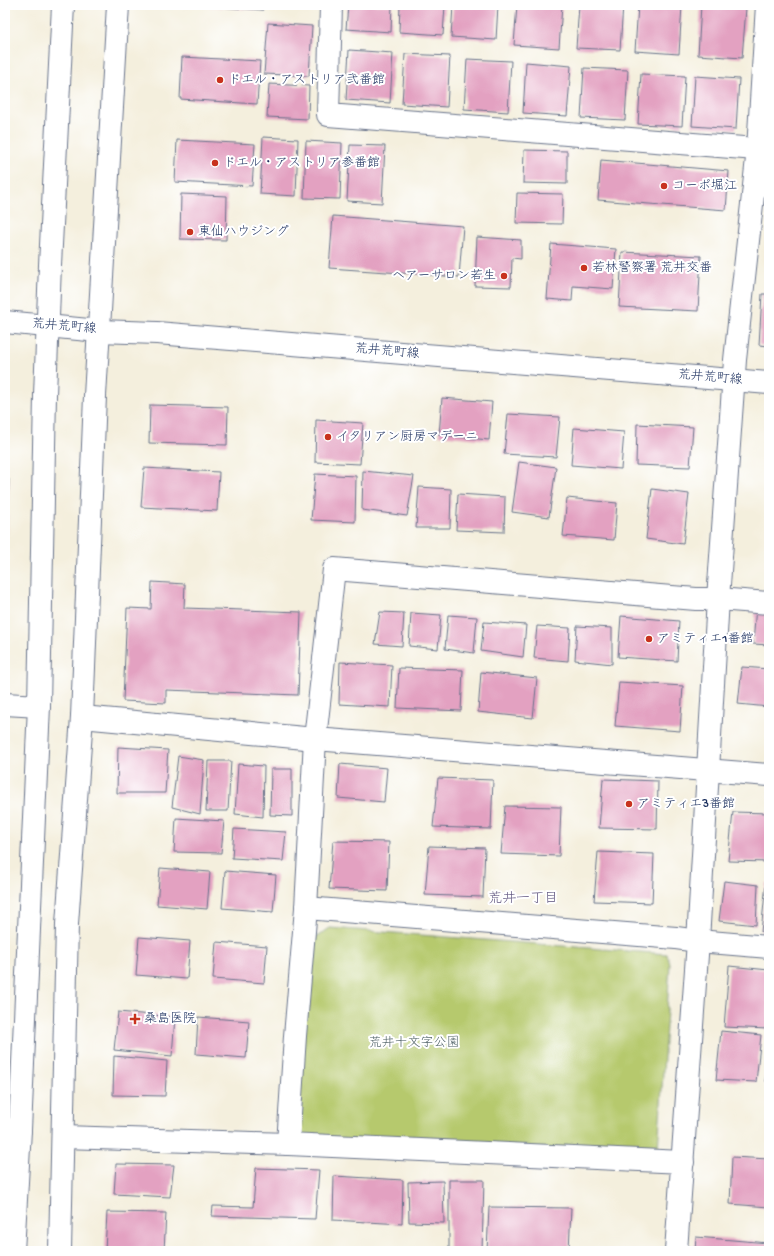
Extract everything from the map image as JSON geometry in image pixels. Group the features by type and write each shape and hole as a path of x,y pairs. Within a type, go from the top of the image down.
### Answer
{"street":[{"path":"13,1251 12,1129 39,706 45,395 63,5"},
{"path":"60,1251 67,924 82,717 95,396 118,5"},
{"path":"332,5 328,115 763,149"},
{"path":"676,1251 698,941 718,599 734,380 763,149 767,5"},
{"name":"荒井荒町線","path":"5,322 99,331 165,334 769,383"},
{"path":"288,1144 295,1036 306,908 315,738 334,569 688,598 769,603"},
{"path":"5,704 39,706"},
{"path":"82,717 315,738 769,775"},
{"path":"306,908 668,937 769,947"},
{"path":"63,1137 288,1144 683,1162"}],"green space":[{"name":"荒井十文字公園","path":"330,928 667,954 670,964 658,1150 648,1161 307,1146 296,1119 307,943"}],"building":[{"path":"263,5 263,10 202,6"},
{"path":"318,5 318,8 277,6"},
{"path":"348,5 392,5 391,32 346,29"},
{"path":"400,5 445,5 443,35 399,32"},
{"path":"453,5 498,5 496,40 451,37"},
{"path":"517,5 562,5 559,48 514,45"},
{"path":"579,5 623,5 620,50 576,48"},
{"path":"638,5 682,5 679,54 635,51"},
{"path":"701,5 746,8 742,58 698,55"},
{"path":"268,23 312,26 309,76 264,74"},
{"path":"349,50 393,53 390,103 346,100"},
{"path":"405,54 450,56 447,107 402,104"},
{"name":"ドエル・アストリア弐番館","path":"182,57 260,61 257,104 180,99"},
{"path":"467,59 511,61 508,112 464,109"},
{"path":"526,62 571,66 567,116 523,113"},
{"path":"584,68 628,70 625,120 581,118"},
{"path":"641,74 685,76 682,126 638,124"},
{"path":"695,76 739,79 736,129 692,126"},
{"path":"269,84 309,86 308,119 267,117"},
{"path":"263,137 298,139 296,196 260,194"},
{"name":"ドエル・アストリア参番館","path":"177,140 255,144 252,186 175,182"},
{"path":"306,141 342,143 340,199 304,198"},
{"path":"350,145 385,146 382,203 347,201"},
{"path":"524,150 567,151 567,184 523,183"},
{"name":"コーポ堀江","path":"601,160 729,171 726,210 598,200"},
{"path":"517,193 563,194 562,224 516,223"},
{"path":"181,194 227,196 226,240 180,239"},
{"path":"333,216 463,226 459,277 329,268"},
{"path":"477,237 521,240 521,259 512,258 511,287 475,286"},
{"path":"551,244 616,249 613,289 573,286 572,301 547,299"},
{"path":"622,252 701,256 698,311 619,307"},
{"path":"762,294 769,294 769,346 759,345"},
{"path":"442,398 492,402 489,440 439,435"},
{"path":"150,405 228,407 227,445 149,443"},
{"path":"508,414 560,417 556,457 504,454"},
{"path":"316,420 363,423 360,464 315,462"},
{"path":"637,424 693,427 690,467 636,465"},
{"path":"574,428 624,432 621,469 571,465"},
{"path":"519,462 556,467 549,517 512,512"},
{"path":"144,468 219,472 217,511 141,507"},
{"path":"363,471 414,476 407,516 362,510"},
{"path":"315,474 356,476 355,522 311,520"},
{"path":"5,478 9,479 7,539 5,539"},
{"path":"419,487 451,489 450,528 416,528"},
{"path":"652,489 689,494 683,544 646,539"},
{"path":"458,494 505,497 504,532 456,530"},
{"path":"567,498 617,503 614,540 563,536"},
{"path":"152,582 185,584 184,608 301,612 298,695 166,690 166,703 123,701 127,608 151,609"},
{"path":"756,606 769,607 769,645 753,644"},
{"path":"380,612 404,613 402,646 375,644"},
{"path":"411,613 441,615 438,649 409,646"},
{"path":"448,615 477,617 474,653 445,649"},
{"name":"アミティエ1番館","path":"621,616 679,621 677,661 618,657"},
{"path":"484,622 526,625 523,657 481,651"},
{"path":"537,626 570,628 568,661 534,658"},
{"path":"577,626 612,628 612,664 575,660"},
{"path":"340,662 392,665 390,707 339,704"},
{"path":"742,667 769,669 769,707 738,704"},
{"path":"399,668 463,670 461,711 397,708"},
{"path":"481,672 537,678 533,718 478,712"},
{"path":"619,682 683,686 680,731 615,726"},
{"path":"118,747 168,750 165,793 117,793"},
{"path":"178,756 204,760 200,814 172,807"},
{"path":"208,761 231,761 228,811 206,811"},
{"path":"238,764 264,766 263,817 235,814"},
{"path":"340,764 387,768 384,802 338,798"},
{"path":"271,769 292,769 292,816 270,815"},
{"path":"438,778 493,780 491,829 433,827"},
{"name":"アミティエ3番館","path":"603,779 658,781 657,829 599,828"},
{"path":"505,806 561,807 559,856 501,854"},
{"path":"733,812 769,813 769,862 728,861"},
{"path":"176,818 224,821 221,853 174,852"},
{"path":"234,829 286,832 283,861 232,858"},
{"path":"333,841 389,842 387,891 329,889"},
{"path":"429,846 485,848 483,897 425,895"},
{"path":"598,852 654,854 652,903 594,901"},
{"path":"160,868 210,872 207,909 157,905"},
{"path":"225,871 276,875 273,912 222,908"},
{"path":"724,881 758,885 756,925 719,921"},
{"path":"766,883 769,883 769,932 761,932"},
{"path":"139,937 190,941 187,979 136,975"},
{"path":"216,942 267,946 264,983 213,979"},
{"path":"729,966 769,970 768,1029 724,1027"},
{"path":"118,1012 175,1017 172,1056 114,1050"},
{"path":"198,1017 249,1021 246,1058 196,1054"},
{"path":"721,1031 761,1035 756,1082 716,1080"},
{"path":"768,1050 769,1081 765,1081"},
{"path":"114,1056 167,1061 165,1096 113,1095"},
{"path":"732,1157 769,1159 769,1207 730,1204"},
{"path":"116,1164 174,1165 170,1197 114,1194"},
{"path":"256,1168 319,1170 315,1219 212,1216 213,1206 253,1207"},
{"path":"334,1176 403,1180 402,1224 333,1220"},
{"path":"449,1180 484,1180 482,1251 449,1251"},
{"path":"443,1181 444,1223 409,1222 408,1182"},
{"path":"489,1207 571,1208 569,1251 487,1251"},
{"path":"107,1212 166,1213 164,1251 105,1251"},
{"path":"696,1237 769,1243 769,1251 695,1251"}],"place":[{"name":"ドエル・アストリア弐番館","path":"220,80"},
{"name":"ドエル・アストリア参番館","path":"215,163"},
{"name":"コーポ堀江","path":"664,186"},
{"name":"東仙ハウジング","path":"190,232"},
{"name":"若林警察署 荒井交番","path":"584,268"},
{"name":"ヘアーサロン若生","path":"504,276"},
{"name":"イタリアン厨房マデーニ","path":"328,437"},
{"name":"アミティエ1番館","path":"649,639"},
{"name":"アミティエ3番館","path":"629,804"},
{"name":"桑島医院","path":"135,1019"}],"district":[{"name":"荒井一丁目","path":"523,899"}]}
